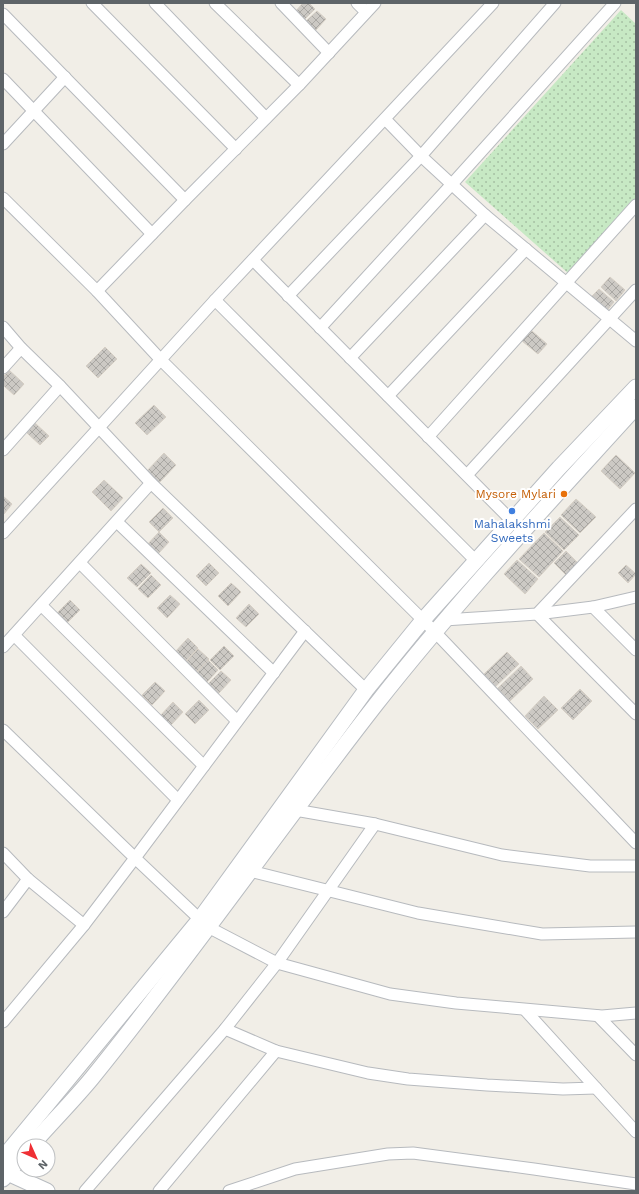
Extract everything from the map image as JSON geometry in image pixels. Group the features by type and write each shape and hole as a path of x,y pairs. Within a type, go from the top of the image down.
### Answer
{"street":[{"path":"92,3 236,149"},
{"path":"155,3 266,118"},
{"path":"215,3 299,85"},
{"path":"280,3 329,53"},
{"path":"357,3 366,12"},
{"path":"97,291 299,85 375,3"},
{"path":"3,534 215,300 492,3"},
{"path":"288,296 421,156 555,3"},
{"path":"320,328 615,3"},
{"path":"3,14 185,200"},
{"path":"3,144 65,77"},
{"path":"3,79 152,234"},
{"path":"385,119 421,156 485,215 636,340"},
{"path":"3,198 97,291 161,360 434,631 636,843"},
{"path":"428,437 636,206"},
{"path":"350,358 485,215"},
{"path":"388,396 526,249"},
{"path":"253,260 512,521"},
{"path":"467,475 636,290"},
{"path":"215,300 476,561"},
{"path":"3,327 21,348 60,386 151,483 366,690"},
{"path":"3,368 21,348"},
{"path":"3,450 60,386"},
{"path":"38,1138 91,1079 204,923 366,690 423,620 560,468 636,388"},
{"path":"3,1158 250,871 376,704 434,631 636,407"},
{"path":"3,647 151,483"},
{"path":"537,614 636,509"},
{"path":"117,522 274,673"},
{"path":"80,563 237,721"},
{"path":"444,620 537,614 593,606 631,598 636,589"},
{"path":"41,605 204,766"},
{"path":"593,606 636,650"},
{"path":"537,614 636,714"},
{"path":"3,1022 84,925 305,631"},
{"path":"14,635 178,800"},
{"path":"3,730 204,923 277,963 390,994 456,1003 598,1016 636,1013"},
{"path":"295,810 375,824 502,855 590,866 636,866"},
{"path":"85,1191 225,1029 277,963 375,824"},
{"path":"3,853 28,879 84,925"},
{"path":"250,871 418,913 542,934 636,932"},
{"path":"3,912 28,879"},
{"path":"525,1010 636,1132"},
{"path":"598,1016 636,1055"},
{"path":"225,1029 276,1051 368,1074 408,1079 564,1089 596,1088"},
{"path":"158,1191 276,1051"},
{"path":"229,1191 295,1169 388,1154 413,1153 636,1184"},
{"path":"16,1162 4,1174 47,1191"}],"green space":[{"path":"621,10 636,24 636,198 569,274 465,182"}],"building":[{"path":"303,3 309,3 315,9 303,21 294,13"},
{"path":"317,11 326,19 314,32 304,23"},
{"path":"610,277 625,290 616,301 601,287"},
{"path":"599,289 614,302 605,313 589,299"},
{"path":"532,331 547,344 538,354 522,341"},
{"path":"105,347 117,359 98,378 86,366"},
{"path":"9,370 24,384 14,395 3,385 3,377"},
{"path":"154,405 166,417 147,435 135,423"},
{"path":"35,423 49,436 40,445 26,432"},
{"path":"164,453 176,465 158,484 146,472"},
{"path":"616,455 635,473 620,489 601,471"},
{"path":"104,480 123,498 111,511 92,492"},
{"path":"3,496 12,504 4,514 3,513"},
{"path":"576,499 596,517 580,533 561,515"},
{"path":"163,508 173,518 159,532 149,522"},
{"path":"560,517 579,535 564,550 545,532"},
{"path":"159,532 169,542 156,556 146,546"},
{"path":"544,533 563,551 539,577 519,559"},
{"path":"566,551 579,564 567,576 554,563"},
{"path":"517,560 538,579 525,594 504,574"},
{"path":"209,563 219,573 206,586 196,576"},
{"path":"141,564 151,573 137,587 127,578"},
{"path":"626,565 636,574 628,583 618,573"},
{"path":"151,575 161,585 148,598 138,589"},
{"path":"231,583 241,592 228,606 218,596"},
{"path":"170,595 180,604 167,618 157,608"},
{"path":"70,600 80,610 67,623 57,613"},
{"path":"249,604 259,614 246,627 236,618"},
{"path":"188,638 198,648 185,662 175,652"},
{"path":"224,646 234,656 220,670 210,660"},
{"path":"198,649 209,659 195,673 185,663"},
{"path":"507,652 519,664 494,688 482,676"},
{"path":"208,660 218,670 205,684 195,674"},
{"path":"521,666 533,679 510,701 497,689"},
{"path":"221,671 231,680 218,694 208,684"},
{"path":"155,682 165,691 152,705 142,695"},
{"path":"580,689 592,701 573,720 561,708"},
{"path":"544,696 558,710 538,729 525,716"},
{"path":"199,700 209,710 195,724 185,714"},
{"path":"173,702 183,712 170,726 160,716"}],"place":[{"name":"Mysore Mylari","path":"564,494"},
{"name":"Mahalakshmi Sweets","path":"512,511"}]}
